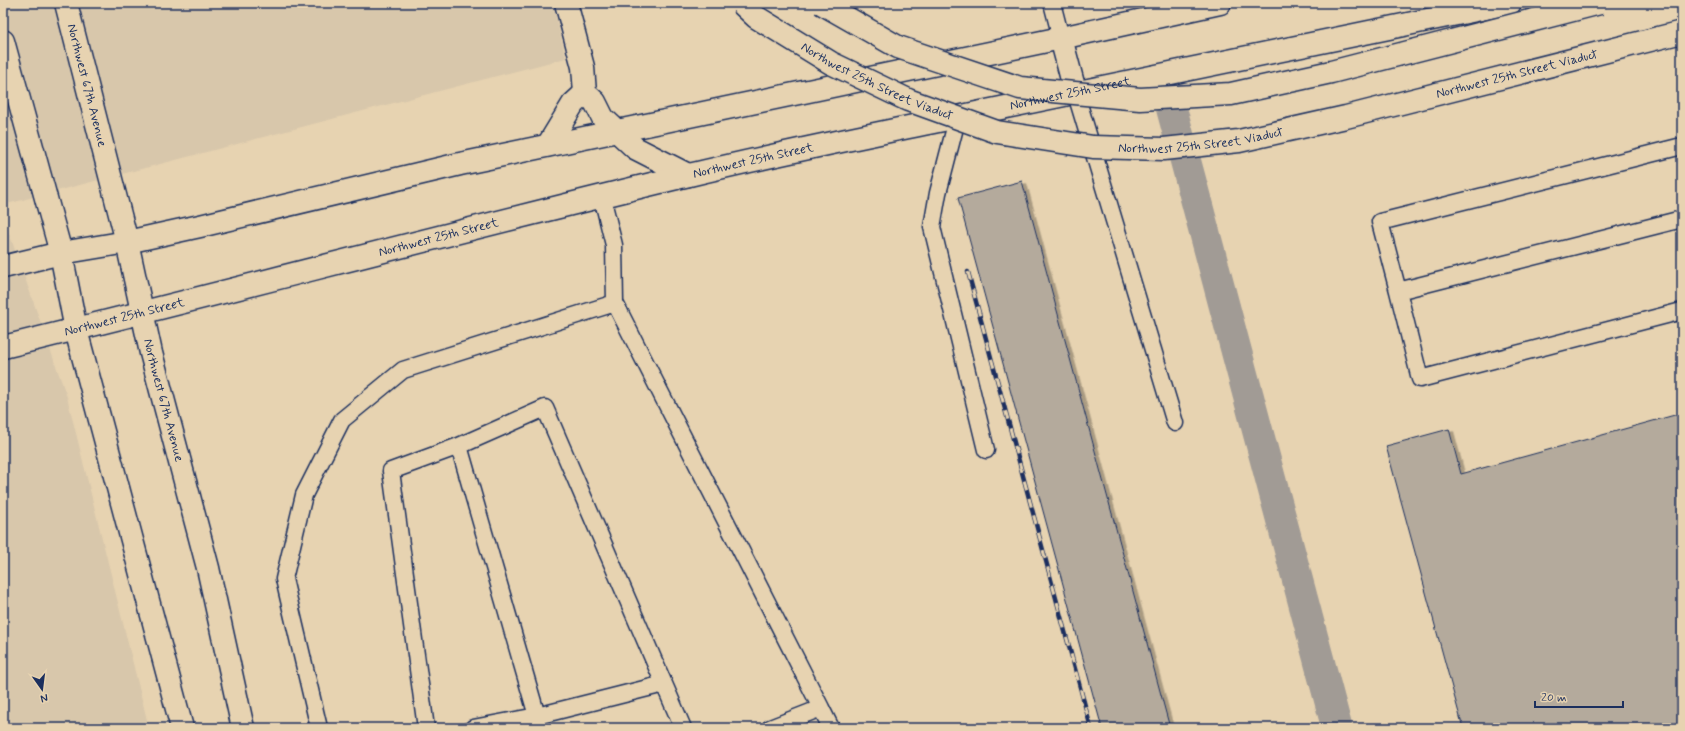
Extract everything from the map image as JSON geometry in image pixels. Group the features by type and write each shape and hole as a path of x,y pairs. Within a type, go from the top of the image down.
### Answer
{"street":[{"name":"Northwest 67th Avenue","path":"66,3 127,242 142,314 208,568 243,728"},
{"path":"566,3 583,67 585,93 595,102 602,118 635,148 688,175"},
{"name":"Northwest 25th Street Viaduct","path":"740,3 756,17 830,63 908,100 997,132 1093,147 1109,148 1164,149 1239,141 1346,117 1682,32"},
{"path":"821,3 898,47 1020,88 1140,99 1231,94 1331,72 1600,3"},
{"path":"3,267 61,253 127,242 548,145 1061,38 1220,3"},
{"name":"Northwest 25th Street","path":"3,347 142,314 443,236 688,175 1075,91 1510,3"},
{"path":"1061,38 1075,91"},
{"path":"3,41 61,253 76,330 182,728"},
{"path":"548,145 573,104 585,93"}],"lane":[{"path":"1052,3 1061,38"},
{"path":"1075,91 1175,423"},
{"path":"958,116 938,193 932,227 986,450"},
{"path":"1682,146 1380,222 1420,379 1682,311"},
{"path":"602,197 614,245 615,303 831,728"},
{"path":"1398,291 1682,220"},
{"path":"319,728 284,579 304,494 342,420 403,370 615,303"},
{"path":"426,728 391,471 459,446 545,408 683,728"},
{"path":"459,446 537,716"},
{"path":"473,728 537,716 664,684"},
{"path":"770,728 821,708"}],"shaded area":[{"path":"3,3 553,3 566,58 3,205"},
{"path":"3,216 67,397 149,728 3,728"}],"building":[{"path":"1022,181 1170,728 1102,728 958,198"},
{"path":"1682,413 1682,728 1463,728 1386,446 1449,429 1461,474"}],"waterway":[{"path":"1169,99 1337,728"}],"railway":[{"path":"968,272 1091,728"}]}
